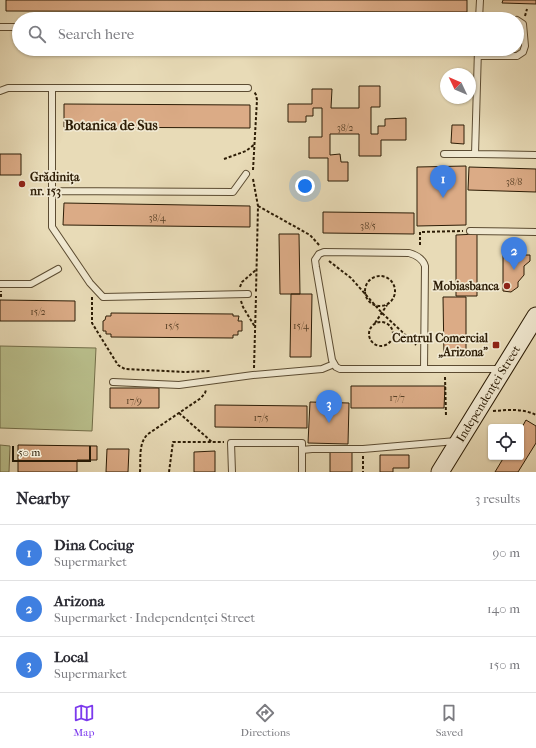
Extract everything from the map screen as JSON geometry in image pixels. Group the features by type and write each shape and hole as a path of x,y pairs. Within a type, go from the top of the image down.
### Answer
{"main road":[{"name":"Independenței Street","path":"440,472 536,316"}],"lane":[{"path":"479,12 480,0"},
{"path":"0,27 12,27"},
{"path":"475,154 478,56"},
{"path":"0,91 8,88 248,88"},
{"path":"52,88 52,227 92,285 103,297 248,294"},
{"path":"444,154 536,155"},
{"path":"51,191 233,192 246,174"},
{"path":"470,231 536,232"},
{"path":"424,369 424,262 409,253 321,253 316,257 315,260 332,360 340,369 424,369 503,369"},
{"path":"0,284 31,284 58,269"},
{"path":"113,382 179,385 253,375 322,369 334,364"},
{"path":"302,450 363,448 459,441"},
{"path":"232,472 231,443 302,443 302,472"}],"path":[{"path":"248,88 256,94 253,172"},
{"path":"224,159 246,151 254,144"},
{"path":"253,179 258,206 253,375"},
{"path":"258,206 310,235 321,246 321,253 347,275 364,292 374,306 424,354"},
{"path":"420,245 420,232 470,231"},
{"path":"255,327 243,307 239,289 242,282 257,269"},
{"path":"364,292 367,282 371,278 380,275 386,276 391,280 395,288 394,297 388,304 374,324 370,331 371,340 379,345 388,343 393,335 390,327 383,322 377,322 374,324"},
{"path":"92,285 92,323 110,353 120,366 125,369 184,372 210,371 210,381 204,396 143,438 141,446 140,472"},
{"path":"374,306 388,304"},
{"path":"445,376 446,416"},
{"path":"493,412 519,410 536,415"},
{"path":"179,413 212,442"},
{"path":"169,472 173,442 231,443"},
{"path":"363,448 363,472"}],"green space":[{"path":"0,346 96,348 92,431 0,428"},
{"path":"0,445 10,446 9,472 0,472"}],"building":[{"path":"6,0 467,0 467,12 6,11"},
{"path":"503,0 536,0 536,4 502,3"},
{"path":"359,86 380,86 380,107 371,107 371,134 378,134 378,126 385,126 385,119 406,118 406,140 381,140 381,156 359,156 359,134 330,134 330,155 340,154 341,162 348,162 348,181 328,181 328,158 309,158 309,137 322,137 322,108 313,108 313,116 306,116 306,122 288,122 288,104 312,104 312,89 332,89 331,108 359,108"},
{"path":"64,104 250,105 250,128 64,127"},
{"path":"452,125 464,125 464,144 451,143"},
{"path":"0,154 21,154 21,175 0,175"},
{"path":"466,166 466,225 417,226 417,167"},
{"path":"469,167 536,169 536,192 468,190"},
{"path":"64,203 250,206 250,227 63,225"},
{"path":"323,212 414,213 414,234 323,233"},
{"path":"279,234 299,234 300,294 280,294"},
{"path":"477,234 477,296 456,296 456,235"},
{"path":"503,245 524,245 524,255 530,255 530,261 524,266 524,275 518,282 518,287 511,292 503,291"},
{"path":"291,294 312,294 311,357 290,357"},
{"path":"443,297 466,297 466,357 444,357"},
{"path":"0,300 75,301 75,321 0,321"},
{"path":"111,313 233,314 233,316 239,316 238,321 242,321 242,331 238,331 238,335 233,335 233,338 111,337 111,334 106,334 106,331 103,331 103,321 105,320 106,316 111,316"},
{"path":"351,386 445,386 444,408 351,408"},
{"path":"110,388 159,388 159,408 110,408"},
{"path":"310,402 349,403 348,444 308,443"},
{"path":"215,405 307,406 307,428 215,427"},
{"path":"526,420 536,426 536,443 518,472 495,472 502,460 524,460 524,424"},
{"path":"18,445 97,446 97,460 77,460 77,472 18,472"},
{"path":"107,449 129,449 128,472 106,472"},
{"path":"215,451 215,472 194,472 194,452"},
{"path":"330,452 352,452 352,472 330,472"},
{"path":"380,455 409,455 409,468 393,468 393,472 380,472"}],"place":[{"name":"Grădinița nr. 153","path":"22,184"},
{"name":"Dina Cociug","path":"443,198"},
{"name":"Arizona","path":"514,270"},
{"name":"Mobiasbanca","path":"507,286"},
{"name":"Centrul Comercial „Arizona”","path":"496,345"},
{"name":"Local","path":"329,423"}],"district":[{"name":"Botanica de Sus","path":"111,125"}]}
